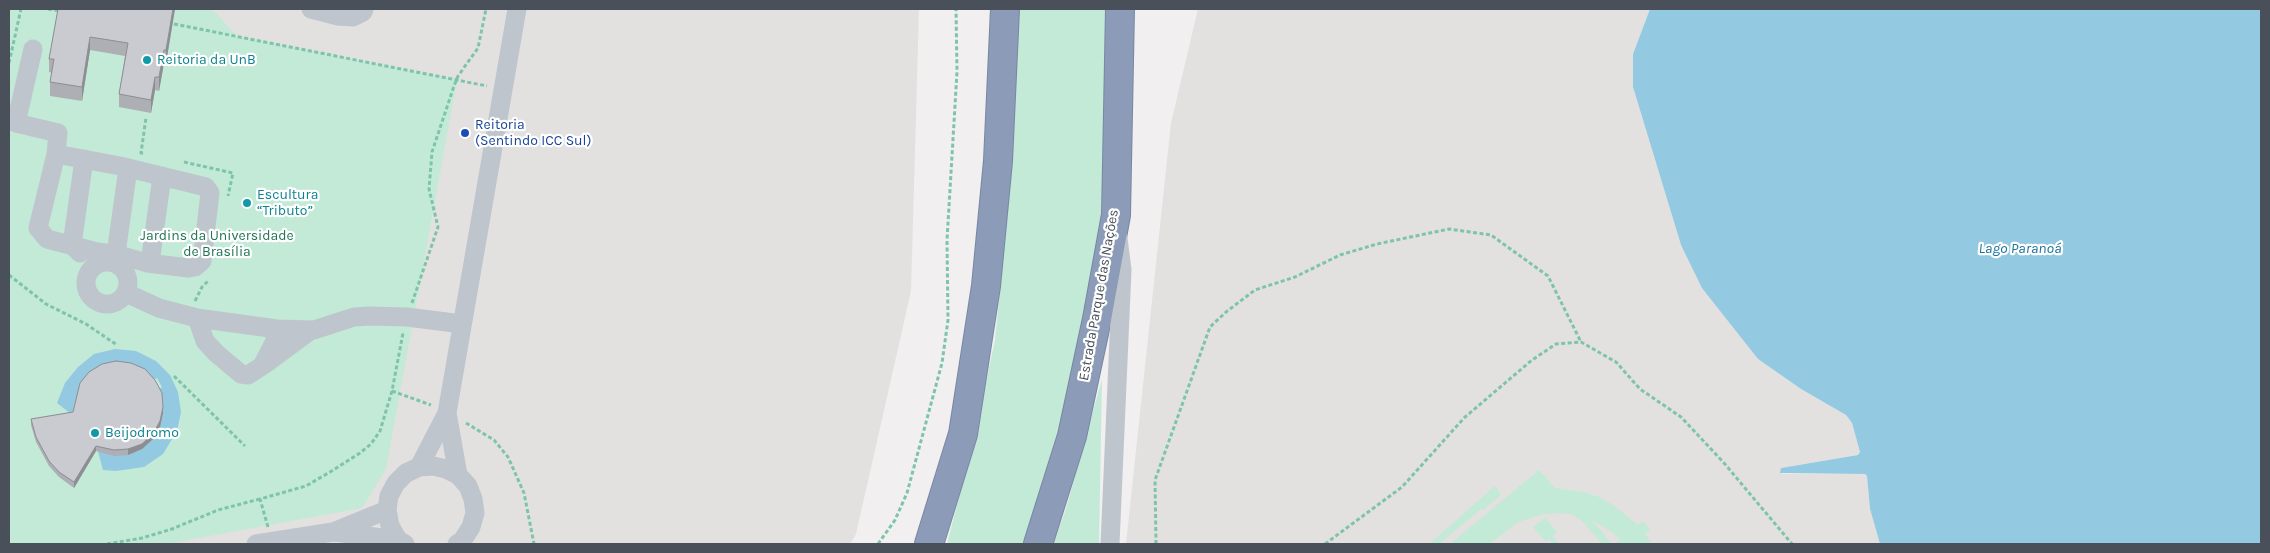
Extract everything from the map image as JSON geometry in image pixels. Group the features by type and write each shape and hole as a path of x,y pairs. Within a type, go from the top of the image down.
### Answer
{"highway":[{"path":"929,544 963,434 986,286 998,160 1005,9"},
{"name":"Estrada Parque das Nações","path":"1038,544 1072,436 1097,319 1116,215 1120,9"}],"street":[{"path":"311,9 338,16 353,17 363,12 364,9"},
{"path":"419,467 447,413 517,9"},
{"path":"33,49 16,123 58,133 56,154 38,228 47,239 149,263 189,268 195,267 202,261 210,193 206,187 128,168 56,154"},
{"path":"72,245 84,159"},
{"path":"116,254 128,168"},
{"path":"106,304 117,302 127,286 149,263 162,176"},
{"path":"1110,544 1122,270 1116,215"},
{"path":"72,245 86,259 88,274 86,287 89,294 99,302 106,304 159,308 197,318 277,329 311,330 354,317 370,316 407,317 462,324"},
{"path":"88,274 97,264 110,262 122,268 127,286 159,308"},
{"path":"197,318 205,341 236,370 248,375 311,330"},
{"path":"262,366 274,343 277,329"},
{"path":"447,413 458,475"},
{"path":"402,542 390,526 387,510 389,496 396,483 406,473 419,467 433,466 446,469 458,475 468,486 473,499 475,536 457,544"},
{"path":"264,543 334,532 387,510"},
{"path":"334,532 402,542"}],"path":[{"path":"9,63 21,9"},
{"path":"48,9 60,11"},
{"path":"410,308 438,227 429,189 432,152 457,80 478,48 486,9"},
{"path":"878,544 895,520 907,493 942,363 948,320 947,240 957,72 956,9"},
{"path":"174,24 490,87"},
{"path":"1156,544 1155,480 1210,328 1226,312 1256,290 1295,278 1340,255 1377,244 1449,229 1491,235 1548,276 1581,342 1616,362 1640,389 1681,417 1724,463 1792,544"},
{"path":"9,275 46,304 86,324 117,345"},
{"path":"107,544 142,538 172,529 218,510 306,486 360,453 371,444 380,431 392,390 405,325"},
{"path":"1325,544 1402,487 1464,418 1532,360 1556,344 1581,342"},
{"path":"174,376 244,446"},
{"path":"392,390 447,413 494,440 508,457 524,493 534,544"},
{"path":"260,500 264,543"}],"shaded area":[{"path":"9,9 919,9 911,291 856,534 850,544 9,544"},
{"path":"1198,9 1650,9 1633,54 1633,87 1681,245 1758,359 1801,389 1846,415 1852,423 1860,452 1858,455 1781,468 1782,474 1865,474 1867,476 1870,509 1880,544 1126,544 1171,123"}],"green space":[{"name":"Jardins da Universidade de Brasília","path":"9,9 212,9 237,36 457,80 386,469 362,508 166,544 9,544"},
{"path":"1018,9 1110,9 1105,192 1101,232 1076,376 1026,544 947,544 975,434 995,340 1011,177"},
{"path":"1102,379 1099,544 1053,544 1066,509"},
{"path":"1539,470 1555,488 1583,492 1599,497 1613,505 1638,525 1643,521 1650,529 1645,534 1652,544 1615,544 1620,539 1592,520 1612,544 1602,544 1583,522 1572,514 1558,513 1544,514 1518,522 1489,544 1450,544"},
{"path":"1495,486 1501,495 1439,544 1429,544"},
{"path":"1545,518 1557,532 1552,536 1559,544 1554,544 1549,539 1546,542 1533,527"}],"water":[{"name":"Lago Paranoá","path":"1650,9 2261,9 2261,544 1880,544 1870,509 1867,476 1865,474 1780,473 1781,468 1858,455 1860,452 1852,423 1846,415 1801,389 1758,359 1702,288 1681,245 1633,87 1633,54"},
{"path":"115,349 136,351 156,361 170,375 178,392 181,412 177,431 163,454 144,467 116,471 103,470 97,448 162,387 157,378 75,417 57,403 65,383 78,367 94,354"}],"building":[{"name":"Reitoria da UnB","path":"58,9 173,9 166,50 164,50 159,77 155,77 151,100 119,94 128,43 90,37 82,87 50,82 54,59 49,59"},
{"name":"Beijodromo","path":"116,361 131,363 145,369 155,380 162,393 163,407 160,421 153,434 142,444 128,449 114,450 96,446 74,482 59,472 49,461 36,437 31,419 73,412 80,383 89,372 102,364"}],"place":[{"name":"Reitoria da UnB","path":"147,60"},
{"name":"Reitoria (Sentindo ICC Sul)","path":"465,133"},
{"name":"Escultura “Tributo”","path":"247,203"},
{"name":"Beijodromo","path":"95,433"}]}
